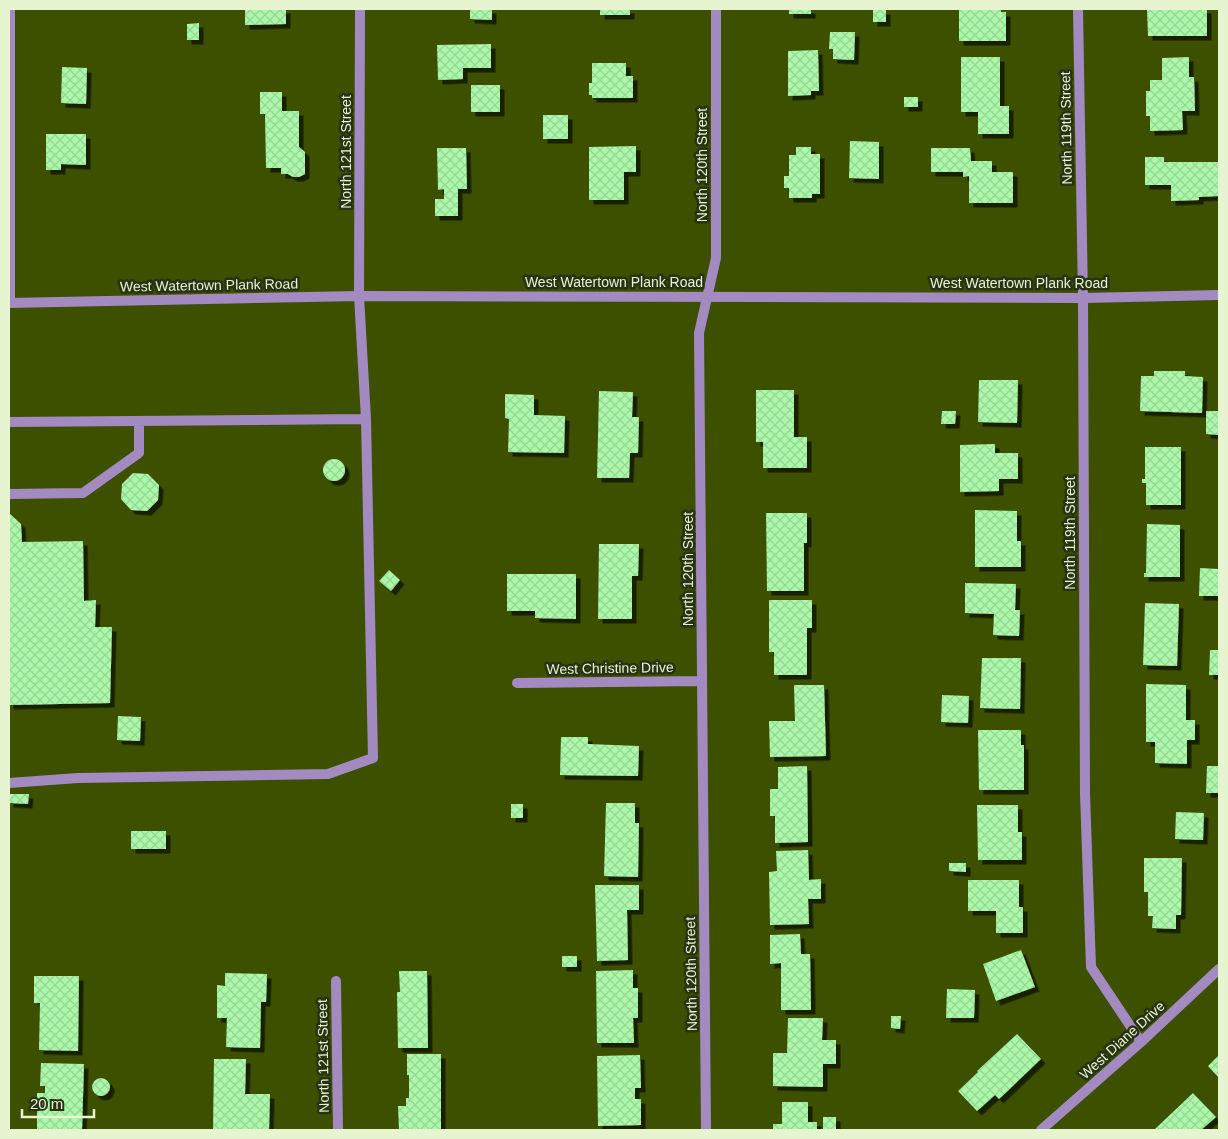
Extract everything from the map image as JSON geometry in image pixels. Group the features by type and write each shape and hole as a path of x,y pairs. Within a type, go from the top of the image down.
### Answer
{"street":[{"path":"9,303 10,9"},
{"name":"North 121st Street","path":"9,783 78,778 328,774 373,758 366,419 359,296 360,9"},
{"name":"North 120th Street","path":"706,1130 699,333 716,258 716,9"},
{"name":"North 119th Street","path":"1078,9 1083,298 1084,794 1090,967 1140,1042"},
{"name":"West Watertown Plank Road","path":"9,303 359,296 1083,298 1219,295"},
{"path":"9,422 366,419"},
{"path":"9,494 83,493 139,453 139,421"},
{"name":"West Christine Drive","path":"517,683 702,681"},
{"name":"West Diane Drive","path":"1041,1130 1219,969"},
{"name":"North 121st Street","path":"336,981 338,1130"}],"building":[{"path":"245,9 286,9 286,24 245,25"},
{"path":"470,9 492,9 492,20 470,19"},
{"path":"600,9 630,9 630,15 600,15"},
{"path":"789,9 811,9 811,14 789,14"},
{"path":"959,9 1001,9 1001,12 1006,12 1006,41 959,41"},
{"path":"1147,9 1207,9 1207,36 1148,36"},
{"path":"873,10 886,10 886,22 873,22"},
{"path":"199,23 199,40 187,40 187,24"},
{"path":"830,32 855,32 854,60 833,59 833,49 829,49"},
{"path":"491,44 491,68 463,68 463,79 438,80 437,45"},
{"path":"818,50 819,91 811,91 811,95 788,96 788,51"},
{"path":"961,57 1000,57 1000,106 1009,106 1009,134 978,134 978,112 961,112"},
{"path":"1189,57 1189,77 1194,77 1195,111 1182,111 1183,130 1150,131 1150,116 1146,116 1146,91 1150,91 1150,80 1162,80 1162,58"},
{"path":"592,63 626,63 626,76 633,76 633,98 592,98 592,95 589,95 589,83 592,83"},
{"path":"62,67 87,68 86,104 61,103"},
{"path":"471,85 500,85 500,112 471,112"},
{"path":"260,92 282,92 282,111 299,111 299,147 305,152 305,174 293,177 288,174 281,174 281,168 266,168 265,114 260,114"},
{"path":"904,97 918,97 918,107 904,107"},
{"path":"543,115 568,115 568,139 543,139"},
{"path":"46,134 86,134 86,165 61,164 61,170 46,170"},
{"path":"850,141 879,142 879,179 849,178"},
{"path":"636,146 636,172 624,172 624,200 589,200 589,147"},
{"path":"796,147 811,147 811,154 820,154 820,194 812,194 812,198 789,198 789,188 784,188 784,176 789,176 789,155 796,155"},
{"path":"437,148 466,148 467,189 458,189 458,216 435,216 435,199 444,199 444,189 438,190"},
{"path":"931,148 970,148 971,161 992,161 992,172 1013,172 1013,203 969,203 969,176 963,177 963,172 931,172"},
{"path":"1145,157 1164,157 1164,162 1219,162 1219,196 1199,197 1199,200 1171,201 1171,185 1145,185"},
{"path":"1154,371 1185,371 1185,376 1203,377 1202,413 1140,411 1141,376 1154,376"},
{"path":"979,380 1018,380 1017,423 978,422"},
{"path":"756,390 794,390 794,437 807,437 807,468 763,468 763,442 756,442"},
{"path":"599,391 633,392 632,417 639,417 638,453 630,453 629,478 597,478"},
{"path":"505,394 534,395 534,415 565,416 564,453 508,452 509,419 505,418"},
{"path":"942,411 956,411 955,424 941,424"},
{"path":"1206,411 1219,411 1219,435 1206,434"},
{"path":"995,444 995,453 1018,453 1018,479 999,479 999,491 960,492 960,445"},
{"path":"1145,447 1181,447 1181,505 1146,505 1146,483 1142,483 1142,479 1145,479"},
{"path":"334,459 342,462 345,470 342,478 334,481 326,478 323,470 326,462"},
{"path":"133,473 148,474 159,485 158,500 147,511 131,510 121,499 122,484"},
{"path":"975,510 1017,511 1017,541 1021,541 1021,567 975,567"},
{"path":"9,513 21,524 22,542 83,541 84,601 96,600 95,627 112,627 110,703 9,705"},
{"path":"766,513 807,513 807,543 804,543 804,591 767,591"},
{"path":"1147,524 1180,525 1180,577 1144,577 1144,573 1146,573"},
{"path":"599,544 639,544 638,576 632,576 632,619 598,619"},
{"path":"1200,568 1219,569 1219,596 1199,596"},
{"path":"389,570 400,580 391,591 379,581"},
{"path":"507,574 576,574 576,619 535,618 535,611 507,611"},
{"path":"965,583 1016,584 1015,610 1020,610 1019,636 993,635 994,614 965,613"},
{"path":"769,600 812,600 812,628 807,628 807,675 774,675 774,652 769,652"},
{"path":"1145,603 1179,604 1177,666 1143,665"},
{"path":"1210,650 1219,650 1219,675 1209,675"},
{"path":"982,658 1021,658 1020,709 980,708"},
{"path":"1146,684 1186,685 1186,720 1195,720 1195,740 1187,740 1187,764 1155,763 1155,742 1146,742"},
{"path":"794,685 824,685 826,756 770,757 769,721 795,721"},
{"path":"942,695 969,696 968,723 941,722"},
{"path":"118,716 141,717 140,741 117,740"},
{"path":"978,730 1021,730 1021,745 1024,745 1024,790 979,790"},
{"path":"561,737 588,737 588,744 639,746 638,776 560,775"},
{"path":"807,766 808,842 775,843 775,816 770,816 770,789 778,789 778,767"},
{"path":"1207,766 1219,766 1219,793 1206,793"},
{"path":"9,794 29,794 28,804 9,803"},
{"path":"606,803 635,803 635,823 639,823 638,877 604,876"},
{"path":"511,804 523,804 523,818 511,818"},
{"path":"977,805 1018,805 1018,832 1022,832 1022,860 978,860"},
{"path":"1176,812 1204,813 1203,840 1175,839"},
{"path":"131,831 166,831 166,849 131,849"},
{"path":"808,850 809,880 821,879 821,899 808,899 809,924 770,925 769,872 777,871 776,851"},
{"path":"1144,858 1182,858 1181,915 1176,915 1176,929 1152,928 1153,916 1148,916 1148,892 1144,892"},
{"path":"949,863 966,863 966,872 949,871"},
{"path":"968,880 1019,880 1019,907 1023,907 1023,933 996,933 996,911 968,911"},
{"path":"595,885 639,885 639,910 627,910 628,960 597,961"},
{"path":"800,934 801,954 810,954 811,1010 781,1010 781,963 770,964 770,935"},
{"path":"1021,950 1035,987 996,1001 983,964"},
{"path":"562,956 577,956 577,967 562,967"},
{"path":"633,970 633,988 638,988 638,1018 633,1018 634,1043 597,1043 596,971"},
{"path":"399,971 427,971 428,1048 398,1048 397,992 400,992"},
{"path":"225,973 267,974 266,1002 261,1002 260,1048 226,1047 227,1018 217,1018 217,985 225,986"},
{"path":"34,976 79,976 78,1051 39,1050 40,1003 34,1003"},
{"path":"947,989 975,990 974,1018 946,1018"},
{"path":"891,1016 901,1016 900,1029 891,1028"},
{"path":"788,1018 823,1018 822,1040 836,1040 836,1064 823,1064 823,1087 773,1086 773,1053 787,1053"},
{"path":"1017,1034 1041,1059 999,1099 995,1095 977,1111 958,1091"},
{"path":"407,1054 441,1054 441,1129 399,1130 398,1106 406,1106 406,1098 409,1098"},
{"path":"640,1055 641,1088 635,1088 635,1099 641,1099 641,1125 598,1126 597,1056"},
{"path":"1219,1055 1219,1078 1208,1066"},
{"path":"214,1059 246,1059 245,1094 270,1094 269,1130 213,1130"},
{"path":"41,1063 84,1064 82,1130 37,1130 37,1093 45,1093 45,1086 40,1086"},
{"path":"101,1078 107,1081 110,1087 107,1093 101,1096 95,1093 92,1087 95,1081"},
{"path":"1193,1093 1216,1117 1201,1130 1155,1129"},
{"path":"782,1102 808,1102 808,1122 817,1122 817,1130 773,1130 773,1124 782,1124"},
{"path":"823,1117 836,1117 836,1130 823,1130"}]}
